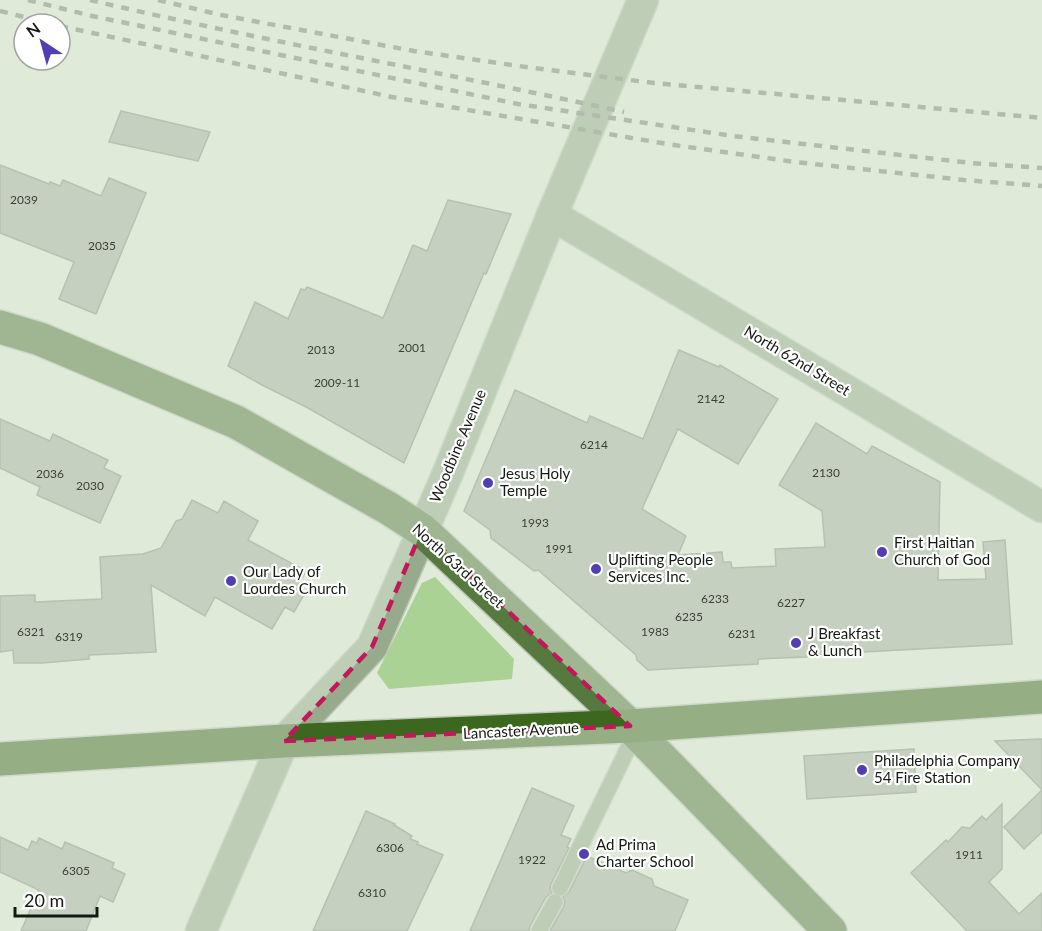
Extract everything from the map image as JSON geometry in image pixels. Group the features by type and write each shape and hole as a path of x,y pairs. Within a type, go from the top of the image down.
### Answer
{"highway":[{"name":"Lancaster Avenue","path":"0,759 284,741 633,729 1042,697"}],"main road":[{"name":"North 63rd Street","path":"0,327 40,339 236,422 388,508 422,530 633,729 821,928"}],"street":[{"name":"Woodbine Avenue","path":"201,931 284,741 372,647 447,475 552,215 643,0"},
{"name":"North 62nd Street","path":"552,215 1042,507"}],"lane":[{"path":"539,931 558,895 633,729"}],"highlighted area":[{"path":"422,530 630,726 569,728 284,741 372,647"}],"green space":[{"path":"435,577 514,659 512,679 389,689 377,673 422,583"}],"building":[{"path":"121,111 210,132 198,161 109,142"},
{"path":"0,165 49,184 50,182 60,186 63,180 101,196 109,178 146,193 96,314 59,299 74,262 0,233"},
{"path":"448,200 511,214 404,463 308,408 228,366 255,302 288,319 301,289 305,290 307,287 383,318 413,245 427,251"},
{"path":"679,350 719,367 720,365 778,399 738,464 678,429 642,509 686,536 678,555 722,552 723,562 731,562 732,568 776,566 775,549 825,547 822,511 779,485 816,423 867,454 872,446 940,482 938,580 986,579 983,542 1005,540 1012,644 807,655 807,657 758,659 758,664 648,670 637,660 636,655 538,570 534,571 491,538 490,530 464,511 515,390 587,423 590,416 643,439"},
{"path":"0,419 50,441 53,434 108,460 104,468 121,476 100,523 37,495 40,487 0,468"},
{"name":"Our Lady of Lourdes Church","path":"192,500 218,513 224,501 258,521 248,540 306,571 296,588 305,593 294,612 285,607 272,629 215,597 205,616 151,585 156,652 89,655 89,659 14,663 13,650 0,652 0,596 35,595 35,602 102,599 100,557 143,554 161,548 176,521 182,519"},
{"path":"1042,739 1042,790 995,741"},
{"name":"Philadelphia Company 54 Fire Station","path":"914,749 916,792 807,799 804,756"},
{"path":"532,788 574,806 561,835 571,839 567,847 569,848 551,884 552,893 546,897 529,931 470,931"},
{"path":"1042,790 1042,832 1024,849 1004,827"},
{"path":"1002,804 1002,869 989,882 1019,914 1042,893 1042,931 967,931 911,873 962,827 970,828 982,816 986,820"},
{"path":"366,811 395,824 412,836 410,839 418,842 417,844 443,855 407,931 313,931"},
{"path":"0,837 28,850 32,841 37,843 39,838 62,849 65,842 114,863 112,868 125,874 113,902 100,896 86,931 21,931 39,890 0,872"},
{"path":"587,856 626,873 632,870 652,879 654,886 688,900 675,931 550,931 564,906 563,897 569,892"}],"railway":[{"path":"28,0 92,16 518,104 733,136 971,163 1042,168"},
{"path":"90,0 223,30 624,112"},
{"path":"158,0 221,15 414,51 526,67 654,83 1042,118"},
{"path":"0,11 12,14"},
{"path":"72,29 392,97 667,144 795,162 1042,186"}],"place":[{"name":"Jesus Holy Temple","path":"488,483"},
{"name":"First Haitian Church of God","path":"882,552"},
{"name":"Uplifting People Services Inc.","path":"596,569"},
{"name":"Our Lady of Lourdes Church","path":"231,581"},
{"name":"J Breakfast & Lunch","path":"796,643"},
{"name":"Philadelphia Company 54 Fire Station","path":"862,770"},
{"name":"Ad Prima Charter School","path":"584,854"}]}
